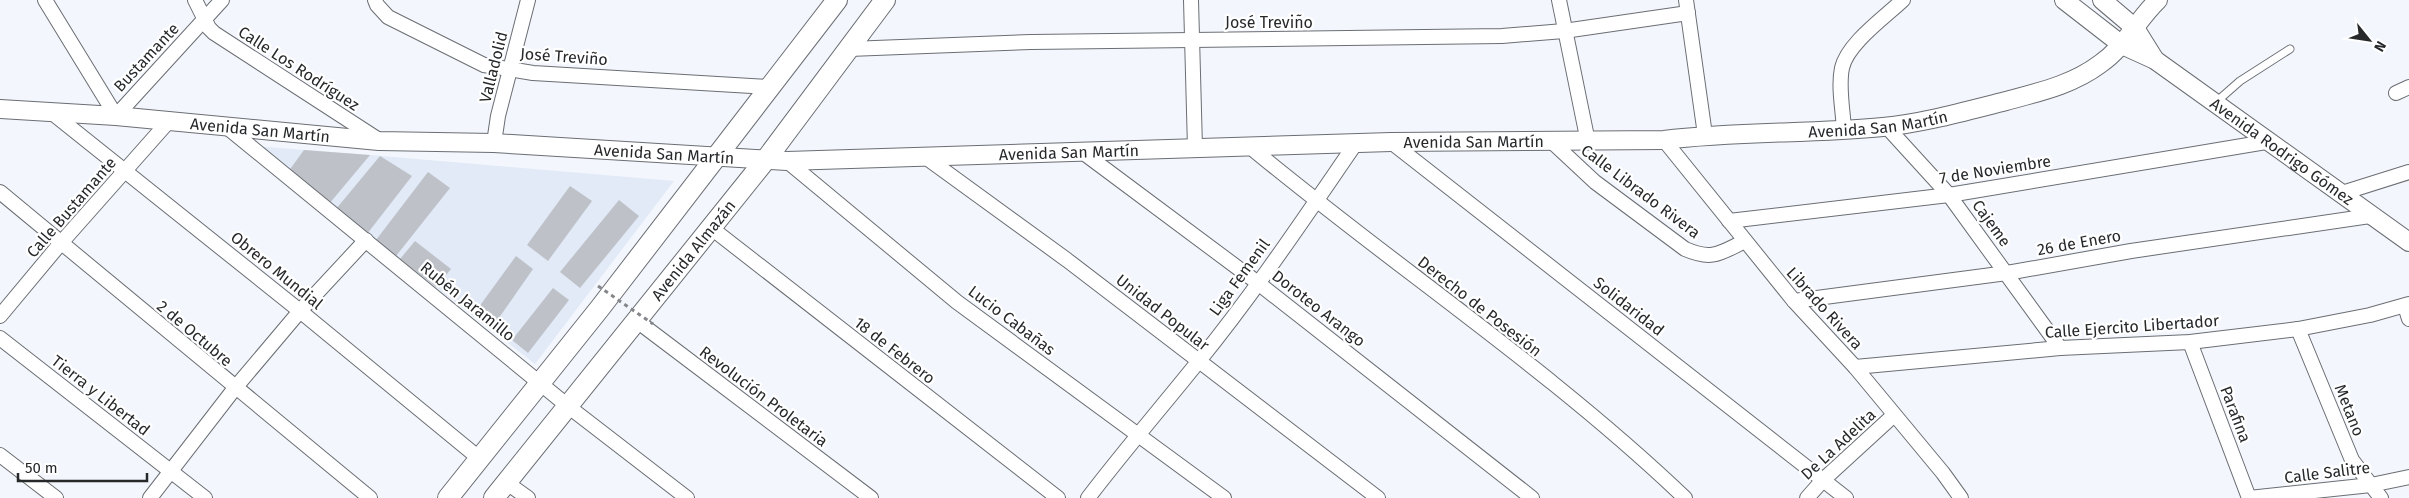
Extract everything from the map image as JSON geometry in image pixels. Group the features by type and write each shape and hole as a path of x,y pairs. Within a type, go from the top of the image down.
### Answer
{"main road":[{"path":"448,498 600,308 836,0"},
{"name":"Avenida Almazán","path":"494,498 569,407 645,323 710,227 767,158 885,0"}],"street":[{"path":"45,0 116,116"},
{"name":"Calle Los Rodríguez","path":"195,0 214,33 379,141"},
{"name":"Bustamante","path":"116,116 222,0"},
{"name":"Valladolid","path":"494,143 510,69 528,0"},
{"path":"1191,0 1195,148"},
{"path":"1559,0 1588,142"},
{"path":"1844,130 1841,76 1846,57 1903,0"},
{"name":"Avenida Rodrigo Gómez","path":"2064,0 2122,45 2155,60 2266,142 2409,242"},
{"name":"Avenida Rodrigo Gómez","path":"2102,0 2135,28 2155,60"},
{"name":"Avenida San Martín","path":"0,109 116,116 379,141 494,143 767,158 787,161 1081,150 1390,142 1664,140 1705,135 1844,130 1886,126 1969,110 2054,88 2088,72 2122,45 2158,0"},
{"name":"José Treviño","path":"375,1 388,17 484,65 568,76 770,87"},
{"path":"1687,7 1705,135"},
{"name":"José Treviño","path":"849,49 1022,42 1502,36 1564,31 1687,7"},
{"path":"2396,93 2409,87"},
{"name":"Obrero Mundial","path":"51,112 300,311 480,459"},
{"name":"Calle Bustamante","path":"0,316 60,244 168,122"},
{"name":"Cajeme","path":"1886,126 1949,195 2060,348"},
{"name":"Rubén Jaramillo","path":"228,128 569,407 687,498"},
{"name":"Librado Rivera","path":"1664,140 1794,301 1855,368 1944,473 1961,498"},
{"name":"Calle Librado Rivera","path":"1551,141 1595,182 1686,249 1700,256 1716,255 1745,241"},
{"name":"Solidaridad","path":"1390,142 1846,498"},
{"name":"7 de Noviembre","path":"1729,221 1949,195 2266,142"},
{"name":"Liga Femenil","path":"1088,498 1138,433 1199,362 1258,283 1356,143"},
{"name":"Derecho de Posesión","path":"1249,146 1316,202 1620,438 1685,498"},
{"name":"Doroteo Arango","path":"1081,150 1258,283 1532,498"},
{"name":"Unidad Popular","path":"924,156 1068,260 1378,498"},
{"name":"Lucio Cabañas","path":"787,161 957,302 1138,433 1224,498"},
{"path":"2339,194 2409,172"},
{"name":"2 de Octubre","path":"0,192 234,388 370,498"},
{"name":"26 de Enero","path":"1794,301 2007,273 2131,251 2370,216"},
{"name":"18 de Febrero","path":"710,227 1058,498"},
{"path":"150,498 234,388 300,311 366,240"},
{"name":"Calle Ejercito Libertador","path":"1855,368 2060,348 2190,342 2298,329 2408,309"},
{"name":"Revolución Proletaria","path":"645,323 871,498"},
{"name":"Metano","path":"2298,329 2352,460 2381,498"},
{"name":"Tierra y Libertad","path":"0,338 205,498"},
{"name":"Parafina","path":"2190,342 2249,498"},
{"name":"De La Adelita","path":"1806,498 1894,415"},
{"path":"0,455 56,498"},
{"name":"Calle Salitre","path":"2249,498 2371,485 2409,477"},
{"path":"508,482 528,498"}],"lane":[{"path":"2214,104 2240,81 2290,50"}],"path":[{"path":"598,286 645,323"}],"shaded area":[{"path":"254,146 370,155 674,181 535,364"}],"building":[{"path":"304,150 370,155 329,204 288,172"},
{"path":"380,156 412,176 367,234 336,209"},
{"path":"428,172 450,188 396,256 376,240"},
{"path":"570,186 592,201 548,261 527,245"},
{"path":"619,200 639,216 580,288 560,272"},
{"path":"415,241 451,269 436,287 400,259"},
{"path":"516,256 533,269 494,325 476,311"},
{"path":"553,288 569,300 528,353 512,340"}]}
